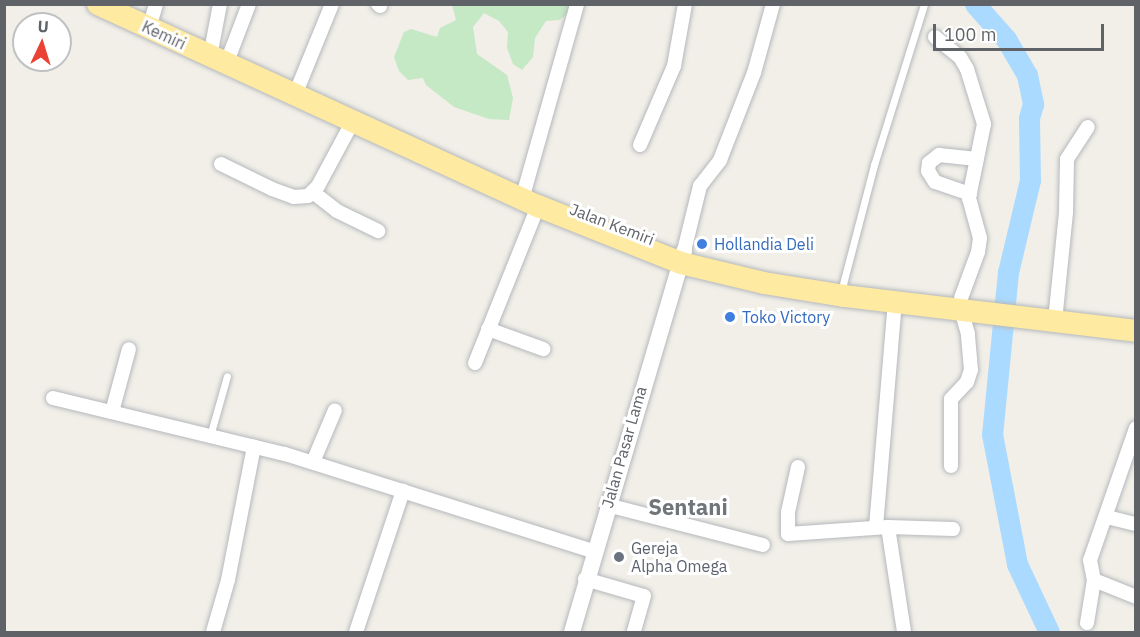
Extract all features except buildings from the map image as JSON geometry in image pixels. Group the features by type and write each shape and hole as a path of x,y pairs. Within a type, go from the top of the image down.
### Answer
{"highway":[{"name":"Kemiri","path":"98,4 210,48"},
{"name":"Jalan Kemiri","path":"124,4 154,11 210,48 353,121 528,198 682,257 764,283 895,301 1136,319"},
{"name":"Jalan Kemiri","path":"210,48 299,86 528,198"},
{"name":"Jalan Kemiri","path":"682,257 966,305"},
{"name":"Jalan Kemiri","path":"1046,314 1136,331"}],"street":[{"path":"210,48 220,4"},
{"path":"210,48 249,4"},
{"path":"299,86 332,4"},
{"path":"475,363 488,329 528,198 577,4"},
{"path":"640,145 674,66 685,4"},
{"path":"682,257 700,186 720,160 754,73 773,4"},
{"path":"935,37 960,57 972,82 984,124 970,194 980,238 966,305 971,370 967,382 951,399 951,466"},
{"path":"314,193 353,121"},
{"path":"1046,314 1066,212 1067,159 1088,127"},
{"path":"970,194 935,182 929,163 939,155 977,159"},
{"path":"221,164 294,197 314,193 337,211 378,231"},
{"name":"Jalan Pasar Lama","path":"572,633 593,551 682,257"},
{"path":"895,301 882,527 903,633"},
{"path":"488,329 543,349"},
{"path":"112,412 129,349"},
{"path":"53,398 313,462 593,551"},
{"path":"313,462 335,410"},
{"path":"1087,623 1094,580 1090,560 1107,517 1136,428"},
{"path":"213,633 228,580 254,446"},
{"path":"798,467 788,513 788,534 882,527 953,529"},
{"path":"356,633 403,491"},
{"path":"607,505 763,545"},
{"path":"1107,517 1136,524"},
{"path":"585,579 643,594 634,633"},
{"path":"1094,580 1136,597"}],"lane":[{"path":"843,284 874,165 924,4"},
{"path":"210,436 227,376"}],"green space":[{"path":"452,5 573,5 572,11 559,20 546,21 535,38 533,57 522,70 513,64 507,48 508,32 499,21 484,13 473,27 477,54 507,75 513,98 509,120 489,119 454,107 426,85 423,78 408,80 399,71 394,57 404,32 411,29 437,37 440,28 456,20"}],"waterway":[{"path":"975,4 1006,39 1027,75 1033,104 1029,118 1030,180 1008,272 992,434 1017,564 1049,632"}],"place":[{"name":"Hollandia Deli","path":"702,244"},
{"name":"Toko Victory","path":"730,317"},
{"name":"Gereja Alpha Omega","path":"619,557"}],"district":[{"name":"Sentani","path":"688,507"}]}
